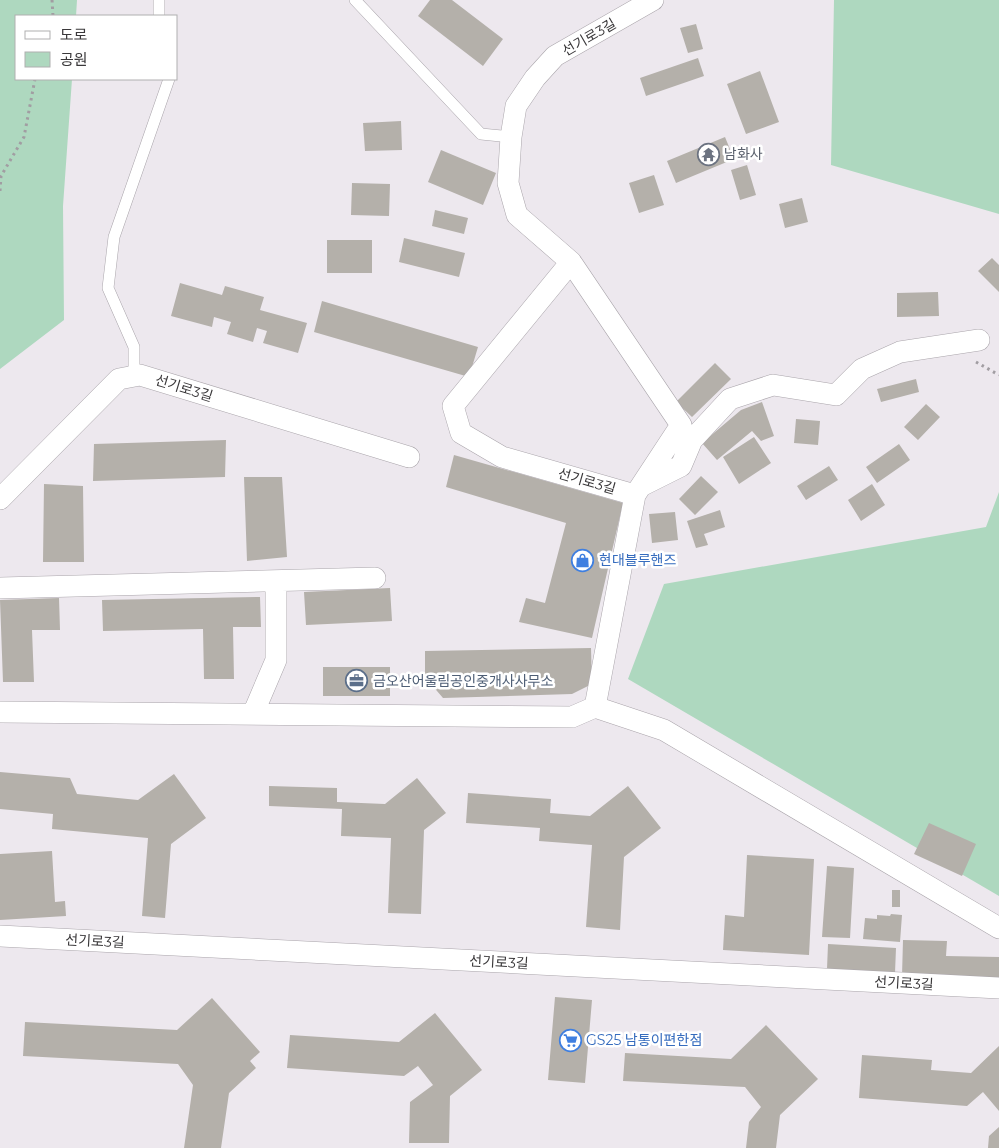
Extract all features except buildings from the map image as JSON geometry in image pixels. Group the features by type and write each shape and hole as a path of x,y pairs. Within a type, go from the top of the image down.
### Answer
{"street":[{"name":"선기로3길","path":"595,707 638,490 681,425 572,262 517,215 508,183 511,137 516,106 535,78 555,56 653,0"},
{"name":"선기로3길","path":"572,262 453,406 461,433 502,456 638,490"},
{"path":"638,490 681,466 692,440 730,399 773,385 836,395 862,369 900,352 979,340"},
{"name":"선기로3길","path":"134,376 149,377 409,458"},
{"path":"0,499 119,379 134,376"},
{"path":"0,588 376,578"},
{"path":"253,714 276,660 276,581"},
{"path":"0,712 572,716 595,707 664,730 999,928"},
{"name":"선기로3길","path":"0,936 999,988"}],"lane":[{"path":"158,15 160,0"},
{"path":"355,0 481,134 511,137"},
{"path":"134,376 134,347 108,288 114,237 169,80"}],"path":[{"path":"52,0 53,15"},
{"path":"0,191 1,176 24,137 35,80"}],"green space":[{"path":"0,0 77,0 76,15 15,15 15,80 72,80 63,206 64,320 0,369"},
{"path":"834,0 999,0 999,214 831,165"},
{"path":"999,492 999,896 628,679 664,584 986,527"}],"place":[{"name":"남화사","path":"708,154"},
{"name":"현대블루핸즈","path":"583,560"},
{"name":"금오산어울림공인중개사사무소","path":"357,681"},
{"name":"GS25 남통이편한점","path":"570,1040"}]}
